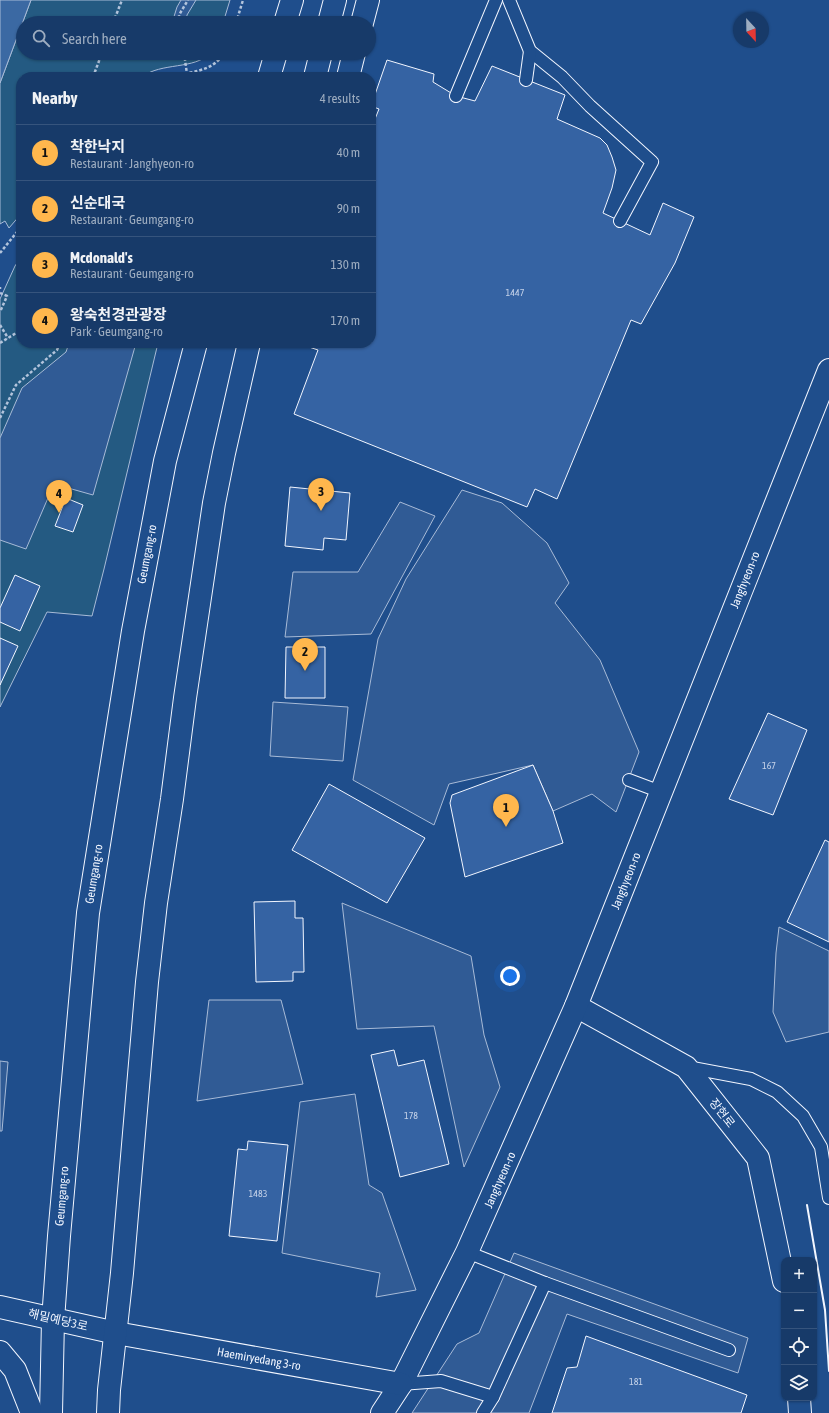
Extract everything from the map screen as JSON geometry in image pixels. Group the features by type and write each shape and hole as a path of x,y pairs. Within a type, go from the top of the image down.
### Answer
{"main road":[{"path":"287,16 292,0"},
{"path":"331,16 335,0"},
{"path":"364,16 368,0"},
{"path":"270,72 274,60"},
{"path":"316,72 319,60"},
{"path":"349,72 352,60"},
{"name":"Geumgang-ro","path":"51,1413 53,1320 59,1236 88,912 136,615 165,461 195,348"},
{"path":"108,1413 109,1390 122,1273 147,982 156,903 214,503 248,348"},
{"path":"224,452 259,348"},
{"name":"Janghyeon-ro","path":"401,1384 468,1252 576,1006 829,370"},
{"name":"장현로","path":"576,1006 686,1066 758,1158 781,1267"},
{"name":"해밀예당3로","path":"0,1307 116,1333"},
{"name":"Haemiryedang 3-ro","path":"116,1333 401,1384"},
{"path":"0,1352 15,1370 32,1413"},
{"path":"382,1413 401,1384"},
{"path":"799,1401 800,1413"}],"lane":[{"path":"456,96 496,0"},
{"path":"509,0 530,50 562,77 590,106 652,162 620,220"},
{"path":"526,80 530,50"},
{"path":"629,780 661,792"},
{"path":"686,1066 751,1079 777,1092 803,1116 821,1147 829,1198"},
{"path":"468,1252 546,1283 729,1350"},
{"path":"483,1413 493,1397 546,1283"},
{"path":"401,1384 441,1382 493,1397"}],"path":[{"path":"116,16 122,0"},
{"path":"179,16 188,0"},
{"path":"238,16 243,0"},
{"path":"95,72 99,60"},
{"path":"185,60 186,72"},
{"path":"196,72 205,69 218,60"},
{"path":"0,253 16,233"},
{"path":"0,293 7,296 0,312"},
{"path":"0,325 8,338"},
{"path":"0,343 16,333"},
{"path":"0,418 16,385 59,348"}],"shaded area":[{"path":"0,0 31,0 25,16 16,16 16,40 0,83"},
{"path":"31,0 230,0 225,16 25,16"},
{"path":"181,0 196,0 187,16 174,16"},
{"path":"16,40 16,60 200,60 150,72 16,72 16,220 9,228 5,221 0,224 0,83"},
{"path":"16,264 16,348 157,348 92,616 47,612 0,707 0,299"},
{"path":"67,348 135,348 93,495 54,484 26,549 0,540 0,438 22,388 66,352"},
{"path":"462,490 502,503 547,543 569,583 555,603 600,660 639,752 616,812 592,794 553,811 533,765 449,784 434,825 353,780 378,639 406,579"},
{"path":"400,502 435,516 371,634 285,637 293,572 358,572"},
{"path":"273,702 348,707 343,761 270,756"},
{"path":"342,903 471,956 484,1035 500,1087 464,1167 434,1026 357,1029"},
{"path":"779,927 829,951 829,1032 786,1042 773,1012"},
{"path":"209,1000 281,1000 303,1084 197,1101"},
{"path":"0,1061 8,1062 2,1131 0,1131"},
{"path":"355,1094 369,1185 382,1193 416,1290 376,1297 380,1273 282,1253 300,1102"},
{"path":"514,1253 748,1338 738,1373 567,1314 529,1413 412,1413 457,1344 479,1333"}],"building":[{"path":"387,60 434,74 433,82 456,96 475,101 492,66 565,95 557,119 600,138 607,145 616,170 612,188 603,213 650,235 663,203 694,217 675,263 641,324 631,320 557,499 535,489 527,507 294,414 318,350 312,348 376,348 376,116 379,109 376,108 376,92"},
{"path":"290,487 350,493 346,540 324,538 323,550 285,546"},
{"path":"66,498 83,505 73,532 55,526"},
{"path":"15,575 40,586 20,631 0,622 0,608"},
{"path":"0,638 18,646 0,685"},
{"path":"286,647 325,647 325,698 285,698"},
{"path":"768,713 807,730 773,815 729,799"},
{"path":"533,765 553,811 563,843 465,877 450,803 452,795"},
{"path":"329,784 425,838 387,903 292,850"},
{"path":"825,840 829,842 829,942 787,922"},
{"path":"295,901 295,918 303,918 304,972 293,972 293,981 256,982 254,902"},
{"path":"394,1050 398,1066 424,1060 449,1164 400,1177 371,1055"},
{"path":"248,1141 288,1145 277,1241 229,1236 238,1149 247,1150"},
{"path":"586,1336 747,1395 741,1413 552,1413 567,1368 577,1367"}],"wall":[{"path":"807,1205 825,1310 829,1371"}],"place":[{"name":"Mcdonald's","path":"321,511"},
{"name":"왕숙천경관광장","path":"59,513"},
{"name":"신순대국","path":"305,671"},
{"name":"착한낙지","path":"506,827"}]}
